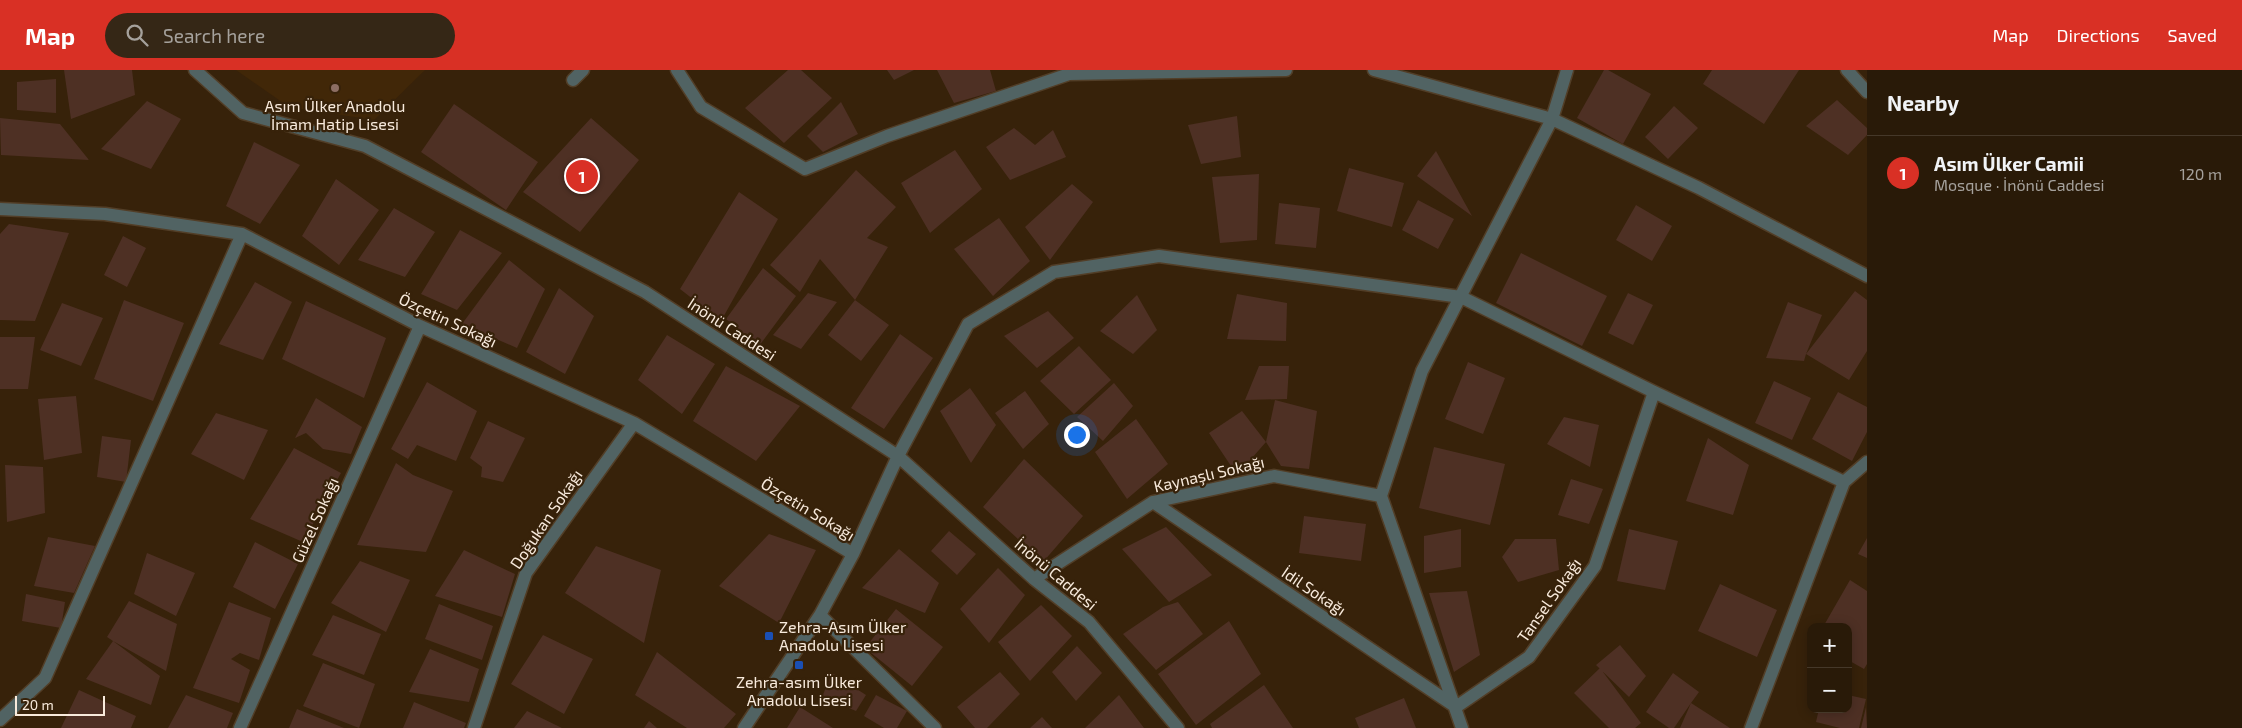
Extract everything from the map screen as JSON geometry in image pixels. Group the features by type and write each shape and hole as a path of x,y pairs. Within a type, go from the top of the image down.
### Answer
{"street":[{"name":"İnönü Caddesi","path":"195,70 243,113 365,146 645,292 898,456 1034,579 1089,622 1178,728"},
{"path":"573,80 583,70"},
{"path":"677,70 701,107 805,169 887,136 1068,74 1286,70"},
{"path":"1374,70 1552,119 1699,188 1867,276"},
{"path":"1462,728 1382,496 1422,371 1552,119 1567,78 1567,70"},
{"path":"1847,70 1867,92"},
{"name":"Özçetin Sokağı","path":"0,209 105,214 242,234 420,326 634,423 853,554"},
{"path":"0,720 45,678 242,234"},
{"path":"744,728 820,615 853,554 898,456 968,324 1054,272 1160,256 1461,297 1654,392 1844,482"},
{"name":"Güzel Sokağı","path":"240,728 420,326"},
{"name":"Tansel Sokağı","path":"1456,707 1529,657 1595,566 1654,392"},
{"name":"Doğukan Sokağı","path":"474,728 526,573 634,423"},
{"path":"1751,728 1844,482 1867,462"},
{"name":"Kaynaşlı Sokağı","path":"1034,579 1153,502 1274,476 1382,496"},
{"name":"İdil Sokağı","path":"1153,502 1456,707"},
{"path":"820,615 935,728"}],"shaded area":[{"name":"Asım Ülker Anadolu İmam Hatip Lisesi","path":"236,70 425,70 374,120 289,107"}],"building":[{"path":"64,70 132,70 135,95 71,119"},
{"path":"788,70 801,70 832,98 784,143 745,108"},
{"path":"887,70 914,70 894,80"},
{"path":"937,70 990,70 996,91 954,103"},
{"path":"1604,70 1608,70 1651,94 1623,144 1577,118"},
{"path":"1712,70 1799,70 1764,124 1703,84"},
{"path":"56,79 56,113 17,110 17,82"},
{"path":"1837,100 1867,128 1867,135 1848,155 1806,126"},
{"path":"147,101 181,119 151,169 101,149"},
{"path":"841,102 858,134 823,152 807,136"},
{"path":"454,104 538,162 506,210 421,152"},
{"path":"1674,106 1698,128 1668,159 1645,137"},
{"path":"1237,116 1241,157 1201,164 1188,125"},
{"path":"0,118 60,124 89,160 1,155"},
{"path":"591,118 639,160 580,232 523,192"},
{"path":"1014,128 1035,145 1053,130 1066,157 1010,180 986,147"},
{"path":"254,142 300,165 260,224 226,206"},
{"path":"955,150 982,189 930,233 901,183"},
{"path":"1436,151 1472,216 1417,176"},
{"path":"1349,168 1404,183 1392,227 1337,211"},
{"path":"856,170 896,207 867,238 888,247 855,300 820,259 800,292 770,265"},
{"path":"1259,174 1257,240 1220,243 1212,177"},
{"path":"336,179 379,210 339,265 302,236"},
{"path":"1072,184 1093,202 1050,260 1025,227"},
{"path":"739,192 778,219 721,321 680,289"},
{"path":"1418,200 1454,219 1438,249 1402,230"},
{"path":"1279,203 1320,208 1316,248 1275,244"},
{"path":"1636,205 1672,226 1652,261 1616,240"},
{"path":"394,208 435,232 405,277 358,260"},
{"path":"999,218 1030,261 993,296 954,249"},
{"path":"9,224 69,233 35,321 0,320 0,234"},
{"path":"460,230 502,253 457,310 421,294"},
{"path":"123,236 146,248 127,287 104,275"},
{"path":"1521,253 1607,296 1582,346 1496,303"},
{"path":"509,260 545,289 517,348 462,324"},
{"path":"763,268 796,296 759,346 726,319"},
{"path":"255,282 292,302 263,360 219,344"},
{"path":"559,288 594,316 565,374 526,352"},
{"path":"1855,291 1867,300 1867,351 1849,380 1806,354"},
{"path":"808,293 837,302 801,349 773,335"},
{"path":"1628,293 1653,305 1633,345 1608,333"},
{"path":"1237,294 1287,303 1286,341 1227,339"},
{"path":"1137,295 1157,330 1133,354 1100,331"},
{"path":"124,300 184,323 153,401 94,379"},
{"path":"855,300 889,325 861,361 828,335"},
{"path":"306,301 386,338 364,398 282,359"},
{"path":"1788,302 1822,315 1804,361 1766,358"},
{"path":"62,303 103,318 81,366 40,350"},
{"path":"1048,311 1074,338 1037,368 1004,336"},
{"path":"900,334 933,358 884,429 851,408"},
{"path":"667,335 715,364 682,414 638,380"},
{"path":"0,337 35,337 28,389 0,389"},
{"path":"1079,346 1111,380 1074,414 1040,381"},
{"path":"1468,362 1505,378 1483,434 1445,419"},
{"path":"726,366 800,406 756,461 693,421"},
{"path":"1259,366 1289,366 1287,399 1245,400"},
{"path":"1774,381 1811,398 1792,440 1755,423"},
{"path":"427,382 477,411 456,461 417,445 408,459 391,449"},
{"path":"1114,383 1133,406 1103,441 1077,417"},
{"path":"970,388 996,425 971,463 940,411"},
{"path":"1025,391 1049,424 1023,449 995,413"},
{"path":"1838,392 1867,407 1867,432 1852,461 1812,439"},
{"path":"76,396 82,453 44,460 38,399"},
{"path":"316,398 362,427 351,454 323,449 306,433 295,438"},
{"path":"1275,400 1317,411 1309,469 1281,466 1266,442"},
{"path":"1242,411 1266,442 1237,475 1209,433"},
{"path":"216,413 268,430 244,480 191,454"},
{"path":"1564,417 1599,425 1590,467 1547,444"},
{"path":"1136,419 1168,464 1127,499 1095,452"},
{"path":"488,421 525,438 503,482 481,477 482,467 470,458"},
{"path":"102,436 131,440 126,482 97,477"},
{"path":"1708,438 1749,465 1733,515 1686,501"},
{"path":"1434,447 1505,464 1490,525 1419,508"},
{"path":"294,448 341,473 303,542 250,519"},
{"path":"1024,459 1083,516 1043,562 983,507"},
{"path":"396,463 413,475 453,491 426,552 357,545"},
{"path":"5,465 43,467 45,513 7,522"},
{"path":"1571,479 1603,489 1589,524 1558,515"},
{"path":"1304,516 1366,524 1361,561 1299,553"},
{"path":"1166,527 1212,575 1169,602 1122,549"},
{"path":"1461,529 1461,567 1424,573 1424,536"},
{"path":"1629,529 1678,541 1665,590 1617,581"},
{"path":"949,531 976,554 957,575 931,551"},
{"path":"769,534 816,550 779,623 719,586"},
{"path":"48,537 95,546 74,593 34,586"},
{"path":"1867,538 1867,558 1858,554"},
{"path":"1515,539 1556,539 1559,570 1518,582 1502,557"},
{"path":"255,542 298,564 275,609 233,587"},
{"path":"596,546 661,570 644,643 565,593"},
{"path":"899,549 939,583 925,613 862,588"},
{"path":"464,550 515,574 502,617 435,596"},
{"path":"147,553 195,573 176,616 134,594"},
{"path":"360,561 410,580 386,632 331,603"},
{"path":"998,568 1025,595 989,643 960,609"},
{"path":"1850,580 1867,591 1867,664 1864,669 1852,662 1852,623 1825,623"},
{"path":"1720,584 1777,610 1757,657 1698,631"},
{"path":"1467,591 1480,655 1454,672 1429,593"},
{"path":"26,594 65,602 61,628 22,621"},
{"path":"129,601 177,624 166,671 107,637"},
{"path":"229,602 271,618 259,660 240,653 231,659 250,670 239,703 193,688"},
{"path":"1178,602 1203,634 1156,670 1123,634 1163,607"},
{"path":"439,604 493,626 482,660 425,639"},
{"path":"1041,605 1072,636 1030,681 998,642"},
{"path":"896,609 943,647 912,686 865,648"},
{"path":"333,615 381,634 364,675 312,655"},
{"path":"1229,621 1261,674 1196,725 1158,674"},
{"path":"543,635 593,659 564,714 511,684"},
{"path":"113,641 160,676 151,705 86,679"},
{"path":"1620,645 1646,676 1629,697 1596,665"},
{"path":"1077,646 1102,673 1076,701 1052,672"},
{"path":"430,649 479,669 469,702 409,692"},
{"path":"657,652 736,714 724,728 687,728 635,695"},
{"path":"323,663 375,684 359,728 303,706"},
{"path":"1600,668 1641,723 1635,728 1609,728 1574,693"},
{"path":"1000,672 1020,694 987,728 975,728 957,707"},
{"path":"832,673 866,695 856,711 822,697"},
{"path":"1673,673 1699,692 1674,728 1669,728 1646,712"},
{"path":"1264,685 1293,728 1212,728 1210,724"},
{"path":"79,690 136,716 131,728 61,728"},
{"path":"186,695 233,713 227,728 168,728"},
{"path":"876,695 907,711 897,728 884,728 864,716"},
{"path":"1119,695 1144,728 1085,728"},
{"path":"1852,696 1866,699 1859,728 1840,728 1816,722 1818,713 1852,713"},
{"path":"1404,698 1416,728 1359,728 1355,718"},
{"path":"414,702 466,723 464,728 403,728"},
{"path":"1691,703 1730,728 1680,728"},
{"path":"800,707 833,728 787,728"},
{"path":"1866,707 1867,728 1861,728"},
{"path":"297,709 344,728 289,728"},
{"path":"527,711 562,728 514,728"},
{"path":"1042,717 1052,728 1030,728"},
{"path":"649,721 657,728 644,728"}],"place":[{"name":"Asım Ülker Anadolu İmam Hatip Lisesi","path":"335,88"},
{"name":"Asım Ülker Camii","path":"582,176"},
{"name":"Zehra-Asım Ülker Anadolu Lisesi","path":"769,636"},
{"name":"Zehra-asım Ülker Anadolu Lisesi","path":"799,665"}]}
